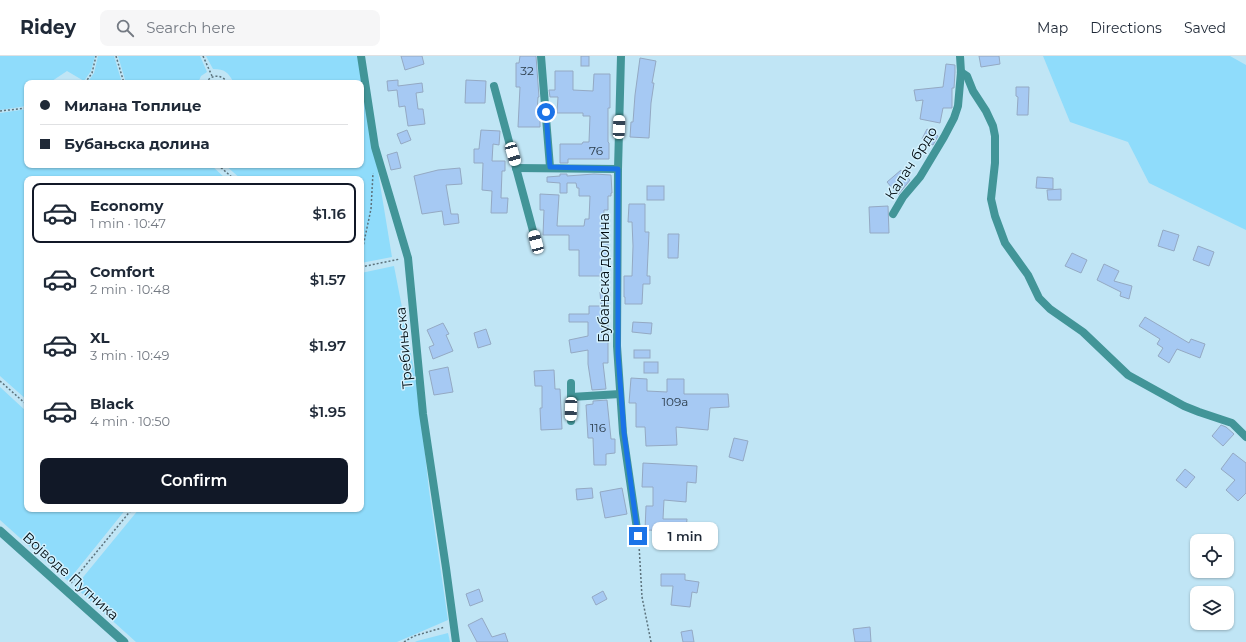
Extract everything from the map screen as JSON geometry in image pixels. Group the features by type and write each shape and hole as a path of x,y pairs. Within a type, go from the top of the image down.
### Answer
{"street":[{"name":"Требињска","path":"361,56 375,147 408,258 423,414 456,642"},
{"path":"541,56 550,167"},
{"name":"Бубањска долина","path":"621,56 618,169 617,346 626,457 638,536"},
{"name":"Калач брдо","path":"893,214 903,197 920,177 954,118 958,106 962,72 960,56"},
{"path":"962,72 967,76 973,92 986,111 993,126 995,136 995,163 991,199 994,216 1006,243 1028,275 1038,298 1050,309 1083,332 1128,375 1184,406 1232,423 1246,437"},
{"path":"494,86 536,242"},
{"path":"516,168 550,167 618,169"},
{"path":"571,383 571,421"},
{"path":"572,397 620,394"},
{"name":"Војводе Путника","path":"0,531 124,642"}],"path":[{"path":"87,80 92,73 96,56"},
{"path":"116,56 123,80"},
{"path":"203,56 212,76"},
{"path":"209,80 212,76 220,76 226,80"},
{"path":"0,111 24,108"},
{"path":"221,168 231,176"},
{"path":"364,242 371,210 373,170"},
{"path":"364,266 408,258"},
{"path":"0,381 24,402"},
{"path":"66,590 130,512"},
{"path":"638,536 642,597 650,642"},
{"path":"404,642 414,636 453,624"}],"shaded area":[{"path":"0,56 95,56 91,71 85,80 67,71 54,80 24,80 24,106 0,110"},
{"path":"98,56 114,56 121,80 89,80 94,73"},
{"path":"118,56 200,56 207,72 201,76 199,80 125,80"},
{"path":"206,56 359,56 363,80 232,80 226,72 213,69"},
{"path":"1043,56 1230,56 1246,65 1246,230 1149,183 1128,142 1070,122"},
{"path":"364,86 392,257 364,262 364,176 238,176 228,168 364,168"},
{"path":"24,109 24,168 214,168 223,176 24,176 24,397 0,376 0,113"},
{"path":"394,266 418,390 429,490 448,620 397,642 136,642 75,587 137,512 364,512 364,272"},
{"path":"0,387 24,409 24,512 124,512 68,581 0,520"},
{"path":"448,633 450,642 415,642 417,641"}],"building":[{"path":"401,56 422,56 424,64 405,70"},
{"path":"520,56 536,56 539,97 537,112 540,112 540,127 518,127 520,87 516,87 516,63 519,63"},
{"path":"581,56 589,56 589,66 581,66"},
{"path":"979,56 999,56 1000,64 981,67"},
{"path":"640,58 656,61 652,83 654,83 649,138 630,137"},
{"path":"946,64 955,65 954,88 952,88 952,108 943,108 940,123 920,119 923,100 916,101 914,90 943,87"},
{"path":"555,71 573,71 573,90 593,91 594,74 610,74 610,108 608,108 609,159 568,159 568,163 560,163 560,144 582,144 583,142 589,142 590,116 583,116 583,113 557,113 558,97 550,97 549,90 555,90"},
{"path":"398,80 398,86 422,83 423,92 416,93 418,109 423,109 425,124 408,126 405,106 399,107 397,90 388,91 387,81"},
{"path":"466,80 486,81 485,103 465,103"},
{"path":"1016,87 1029,87 1028,115 1017,115 1018,97 1016,96"},
{"path":"927,129 938,136 933,145 922,139"},
{"path":"407,130 411,140 401,144 397,134"},
{"path":"481,130 500,131 499,145 493,144 492,161 505,161 505,171 502,171 501,198 508,198 507,213 491,213 492,191 482,190 483,163 474,163 474,149 479,149"},
{"path":"397,152 401,168 391,170 387,155"},
{"path":"460,168 462,184 446,185 451,214 458,214 459,223 444,225 442,211 422,214 414,176 438,170"},
{"path":"901,170 910,180 898,195 887,182"},
{"path":"560,174 567,174 567,176 594,174 611,175 612,193 611,196 608,196 608,210 604,210 603,241 608,241 608,258 602,258 601,276 579,276 579,250 569,250 569,235 543,235 544,210 540,210 540,194 559,195 557,226 584,226 585,219 589,219 590,196 579,196 579,188 577,188 576,183 567,183 567,193 560,193 560,183 547,182 547,177 560,176"},
{"path":"1037,177 1053,178 1053,189 1036,188"},
{"path":"647,186 664,186 664,200 647,200"},
{"path":"1061,189 1061,200 1048,200 1047,190"},
{"path":"629,204 645,204 645,232 649,232 647,276 650,276 650,284 643,284 642,304 625,304 624,297 624,276 632,276 632,222 628,222"},
{"path":"888,206 889,233 870,233 869,207"},
{"path":"1163,230 1179,235 1174,251 1158,246"},
{"path":"668,234 679,234 678,258 668,258"},
{"path":"1198,246 1214,252 1209,266 1193,260"},
{"path":"1072,253 1087,260 1081,273 1065,266"},
{"path":"1104,264 1119,271 1114,281 1132,286 1129,299 1120,296 1121,292 1097,280"},
{"path":"600,292 608,292 608,363 603,363 606,389 592,390 588,364 588,350 571,353 569,340 588,336 588,322 569,322 569,314 589,314 589,306 601,306"},
{"path":"1145,317 1189,343 1191,339 1205,344 1200,358 1177,349 1169,363 1158,356 1163,348 1157,344 1160,339 1139,326"},
{"path":"633,322 652,323 651,334 632,332"},
{"path":"443,323 449,334 446,335 453,351 433,359 429,347 434,345 427,330"},
{"path":"486,329 491,344 478,348 474,333"},
{"path":"634,350 650,350 650,358 634,358"},
{"path":"644,362 658,362 658,373 644,373"},
{"path":"448,367 453,392 434,395 429,371"},
{"path":"554,370 555,389 560,389 562,429 541,430 540,408 542,408 542,386 535,386 534,371"},
{"path":"631,378 647,379 647,391 667,392 667,379 684,379 684,394 728,394 729,407 710,408 708,430 676,427 677,445 646,446 645,427 636,427 636,403 629,403"},
{"path":"607,400 611,439 615,439 615,453 606,454 606,465 594,465 593,438 588,438 586,405 593,404 593,401"},
{"path":"1221,425 1226,427 1234,434 1223,446 1212,436"},
{"path":"734,438 748,441 743,461 729,457"},
{"path":"1233,453 1246,463 1246,493 1238,501 1226,490 1235,480 1221,469"},
{"path":"643,463 697,466 696,483 687,482 686,502 664,500 663,519 687,519 686,531 645,530 646,506 653,506 653,487 642,487"},
{"path":"1185,469 1195,477 1186,488 1176,480"},
{"path":"592,488 593,498 577,500 576,489"},
{"path":"622,488 627,514 605,518 600,492"},
{"path":"661,574 685,574 685,580 699,582 697,593 692,592 690,607 671,605 673,586 661,586"},
{"path":"479,589 483,601 470,606 466,594"},
{"path":"603,591 607,599 596,605 592,597"},
{"path":"482,618 492,637 505,633 508,642 477,642 468,625"},
{"path":"870,627 871,642 855,642 853,629"},
{"path":"692,630 694,642 683,642 681,632"}],"route":[{"path":"546,112 550,167 618,169 617,346 626,457 638,536"}]}
